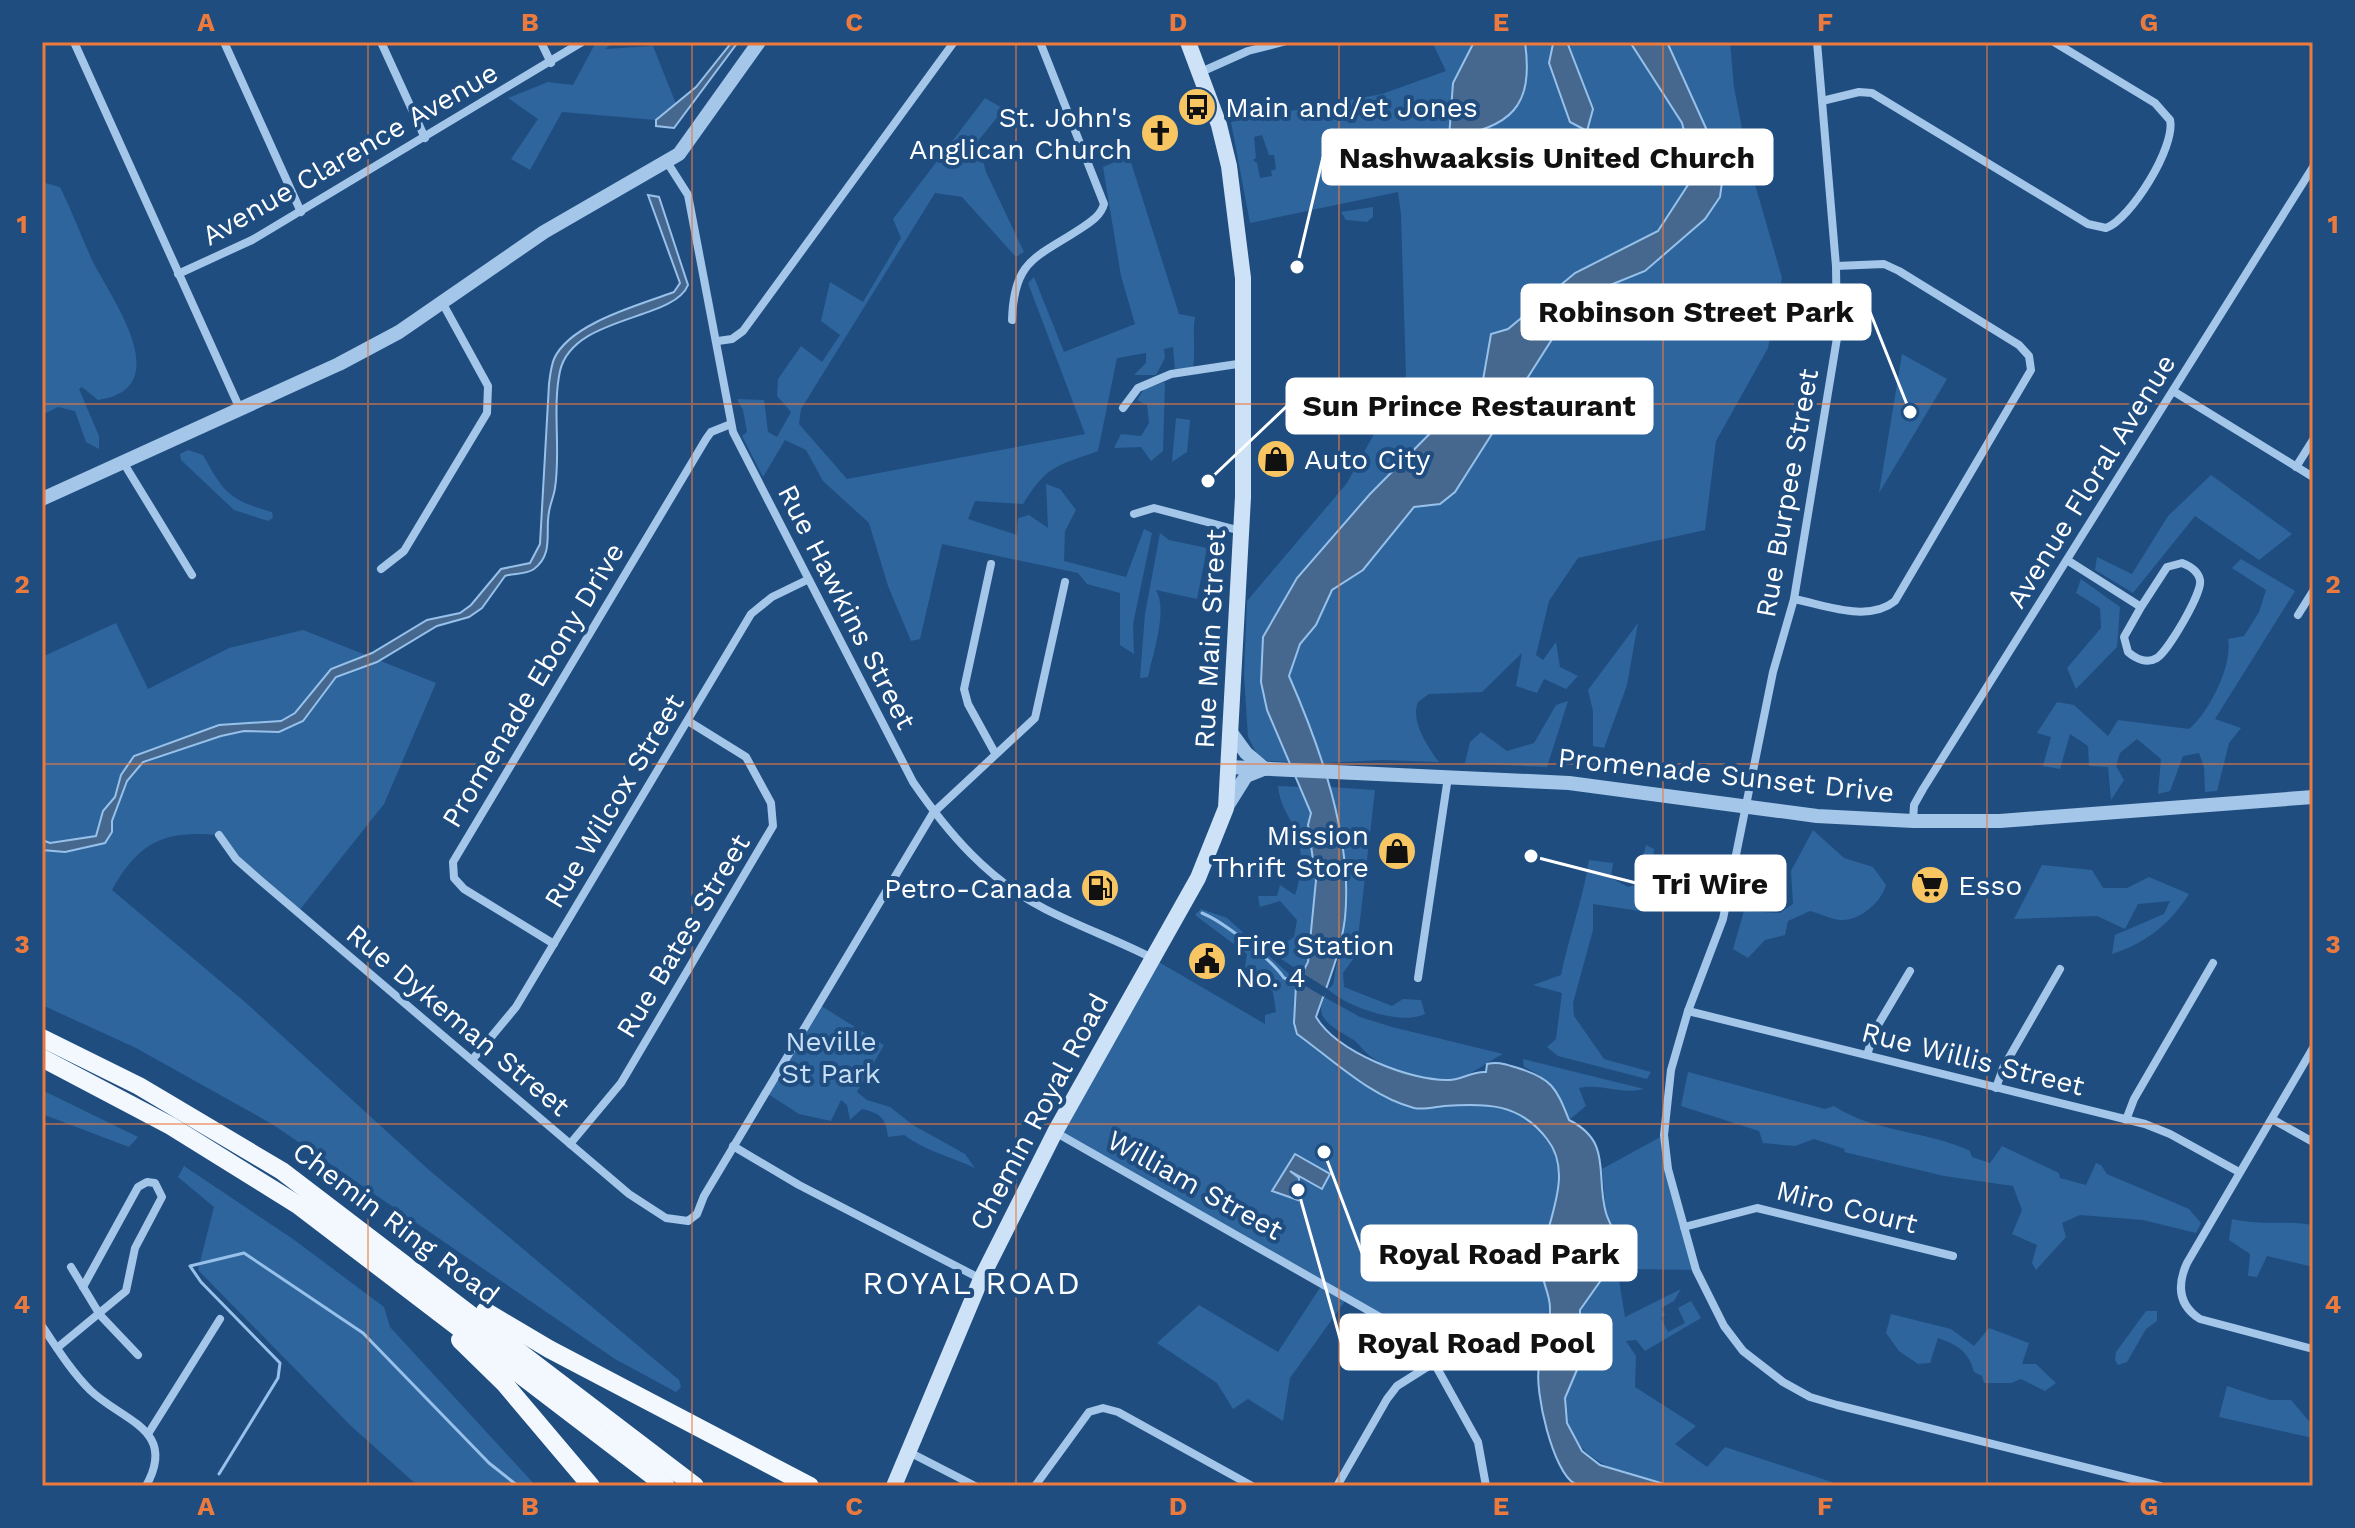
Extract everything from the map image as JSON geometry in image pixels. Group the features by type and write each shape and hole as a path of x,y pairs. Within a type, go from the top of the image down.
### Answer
{"highway":[{"name":"Chemin Ring Road","path":"42,1038 191,1116 329,1205 695,1486"},
{"name":"Chemin Ring Road","path":"42,1058 171,1126 298,1205 666,1486"},
{"path":"298,1205 464,1343 504,1383 591,1486"},
{"path":"329,1205 408,1254 510,1327 810,1486"}],"main road":[{"name":"Rue Main Street","path":"1188,42 1219,125 1239,225 1245,363 1242,531 1229,767"},
{"name":"Chemin Royal Road","path":"894,1486 981,1279 1055,1132 1198,878 1226,808 1229,767"}],"street":[{"path":"74,42 240,409"},
{"path":"224,42 301,212"},
{"path":"381,42 425,138"},
{"path":"541,42 551,63"},
{"name":"Avenue Clarence Avenue","path":"178,274 252,240 301,212 582,42"},
{"path":"42,499 339,364 443,304 544,232 667,162 679,154 759,42"},
{"path":"718,341 732,339 743,331 954,42"},
{"path":"1012,320 1014,288 1023,268 1094,219 1104,204 1040,42"},
{"path":"1201,72 1248,51 1283,42"},
{"name":"Rue Burpee Street","path":"1817,42 1840,318 1794,599 1773,672 1723,919 1688,1011 1668,1089 1664,1135 1668,1169 1707,1297 1743,1351 1783,1382 1837,1405 2160,1486"},
{"path":"1822,101 1859,92 1872,93 2088,224 2106,228 2125,216 2170,143 2170,120 2155,103 2054,42"},
{"name":"Rue Hawkins Street","path":"667,162 688,195 718,341 731,424 807,580 913,782 933,813 975,859 1017,892 1152,958"},
{"name":"Avenue Floral Avenue","path":"1913,821 1914,805 2313,167"},
{"path":"1794,599 1866,613 1886,608 1895,601 2031,370 2029,356 2019,345 1899,271 1884,264 1836,266"},
{"path":"381,569 404,551 487,413 488,386 443,304"},
{"path":"1123,408 1138,388 1171,374 1245,363"},
{"path":"2173,391 2313,477"},
{"name":"Promenade Ebony Drive","path":"554,944 458,884 453,873 453,862 706,439 711,432 731,424"},
{"path":"2296,467 2313,440"},
{"path":"123,462 192,575"},
{"path":"1134,514 1154,508 1242,531"},
{"path":"2067,560 2141,607"},
{"path":"2182,563 2197,572 2200,580 2197,597 2163,653 2150,661 2134,658 2124,645 2126,631 2141,607 2167,567 2182,563"},
{"path":"991,564 964,689 968,704 995,753"},
{"name":"Rue Wilcox Street","path":"472,1060 516,1007 751,614 772,597 807,580"},
{"path":"981,1279 799,1185 733,1146 933,813 1035,718 1065,582"},
{"path":"2298,615 2313,591"},
{"name":"Rue Bates Street","path":"570,1144 621,1083 773,826 771,803 746,757 688,721"},
{"path":"1230,731 1246,753 1272,770"},
{"name":"Promenade Sunset Drive","path":"1229,767 1569,783 1817,816 1913,821 2000,821 2313,797"},
{"path":"1226,808 1246,776 1272,770"},
{"path":"1418,978 1448,777"},
{"name":"Rue Dykeman Street","path":"219,835 236,859 261,881 570,1144 637,1199 666,1218 682,1222 697,1214 733,1146"},
{"path":"2126,1120 2134,1099 2213,963"},
{"path":"1996,1088 2003,1068 2060,969"},
{"path":"1867,1055 1875,1030 1910,971"},
{"name":"Rue Willis Street","path":"1688,1011 2126,1120 2170,1134 2239,1172"},
{"path":"2313,1048 2187,1263 2180,1288 2192,1314 2209,1323 2313,1349"},
{"path":"2272,1119 2313,1142"},
{"name":"William Street","path":"1055,1132 1422,1341 1478,1442 1486,1469 1486,1486"},
{"path":"57,1348 126,1291 135,1248 162,1197 158,1186 147,1182 138,1187 83,1287"},
{"name":"Miro Court","path":"1684,1227 1757,1208 1953,1256"},
{"path":"71,1267 100,1315 138,1355"},
{"path":"148,1434 220,1319"},
{"path":"42,1326 100,1399 148,1434 154,1442 157,1458 146,1486"},
{"path":"1337,1486 1397,1386 1435,1362"},
{"path":"1035,1486 1089,1412 1103,1408 1137,1421 1252,1486"},
{"path":"908,1452 975,1486"}],"green space":[{"path":"596,42 614,42 605,49 653,46 676,104 656,120 562,112 530,170 511,159 538,119 508,98 548,82 573,85"},
{"path":"1432,42 1630,42 1682,123 1695,174 1658,231 1575,273 1508,329 1491,334 1483,380 1370,494 1297,578 1263,636 1261,682 1267,710 1291,762 1268,761 1258,756 1248,737 1244,675 1247,601 1347,483 1406,376 1401,214 1398,192 1250,223 1231,122 1382,94 1446,71","holes":["1262,135 1269,155 1274,155 1276,169 1271,171 1272,176 1260,178 1257,163 1253,160 1256,158 1254,137"]},
{"path":"1667,42 1730,42 1734,87 1748,160 1782,278 1768,348 1716,441 1705,530 1578,558 1549,601 1536,655 1543,660 1556,642 1560,667 1578,676 1566,689 1544,679 1537,693 1516,686 1522,653 1482,692 1429,694 1418,702 1418,725 1439,762 1382,760 1323,763 1289,676 1300,644 1316,625 1332,590 1363,570 1414,507 1440,504 1455,492 1570,311 1598,290 1645,271 1705,219 1720,197 1724,168"},
{"path":"985,98 1004,109 978,141 986,172 1024,252 1016,257 962,197 935,193 801,409 799,424 847,479 1085,434 1028,283 1034,277 1064,352 1135,324 1121,276 1103,167 1129,156 1179,314 1195,317 1193,367 1175,371 1173,347 1164,349 1165,358 1156,375 1134,375 1146,363 1146,353 1117,358 1098,451 1054,468 1039,481 1023,504 975,501 968,519 1017,535 1018,518 1029,515 1048,528 1046,484 1060,489 1076,510 1065,531 1064,561 1126,577 1144,529 1152,533 1133,624 1134,654 1120,645 1120,593 1087,584 1078,573 942,544 920,639 911,641 888,586 869,523 823,481 806,450 785,440 763,477 742,436 747,432 743,410 737,399 764,400 768,432 777,437 791,412 777,396 778,379 801,346 822,362 840,335 821,321 830,282 863,302 901,238 893,219"},
{"path":"45,183 60,187 132,339 136,360 134,378 122,392 98,400 82,387 79,389 99,436 99,449 86,442 75,411 58,407 42,415 42,190"},
{"path":"1373,207 1373,217 1367,222 1346,220 1341,212"},
{"path":"1902,354 1947,379 1879,493"},
{"path":"1165,382 1163,451 1151,461 1141,447 1114,448 1121,434 1141,436 1149,423 1147,405 1137,400 1144,389"},
{"path":"1176,418 1190,420 1187,452 1172,462"},
{"path":"188,450 203,455 229,493 272,512 273,518 268,521 234,510 181,460 180,454"},
{"path":"2211,475 2292,534 2259,560 2195,516 2133,593 2095,570 2097,557 2132,574 2168,516"},
{"path":"1160,533 1169,540 1207,548 1197,599 1156,590 1161,609 1158,632 1148,677 1140,678 1145,614"},
{"path":"2241,559 2295,591 2215,719 2241,728 2229,743 2217,791 2205,792 2204,767 2199,753 2183,756 2170,791 2158,794 2161,759 2137,739 2120,753 2116,766 2124,780 2111,800 2108,767 2089,766 2088,746 2070,734 2060,769 2043,766 2051,737 2037,733 2057,702 2074,705 2108,736 2118,720 2189,729 2197,722 2223,675 2229,650 2228,639 2244,636 2259,612 2266,590 2232,568"},
{"path":"2081,579 2120,607 2117,647 2076,689 2067,668 2101,628 2100,608 2076,593"},
{"path":"116,623 148,689 229,648 303,630 436,683 384,804 298,912 261,881 219,835 183,835 155,842 133,860 112,890 245,1002 429,1170 679,1380 681,1387 676,1392 615,1359 272,1124 136,1048 42,1005 42,657"},
{"path":"1638,623 1627,685 1604,748 1593,746 1593,711 1588,690"},
{"path":"1568,701 1547,767 1465,763 1470,742 1481,732 1507,751 1534,743 1556,705"},
{"path":"1278,786 1301,787 1311,813 1308,825 1316,880 1308,962 1303,973 1281,959 1281,946 1294,937 1297,920 1280,901 1260,907 1258,896 1277,896 1280,885 1295,895 1299,879 1299,843"},
{"path":"1329,787 1375,790 1356,955 1343,973 1344,987 1392,1006 1403,999 1421,1000 1425,1014 1403,1018 1375,1013 1336,996 1328,989 1333,985 1345,917 1344,878"},
{"path":"1813,830 1844,858 1873,867 1886,885 1880,898 1869,909 1849,919 1834,919 1810,911 1788,921 1785,935 1765,940 1748,958 1733,949 1744,911 1780,913 1793,904 1791,871"},
{"path":"1646,845 1654,849 1650,900 1640,911 1593,904 1593,930 1573,1003 1574,1016 1604,1059 1651,1072 1647,1079 1558,1056 1547,1047 1556,1039 1562,993 1533,985 1561,975 1589,860 1613,863 1611,878 1628,887 1635,885"},
{"path":"2042,865 2092,870 2103,888 2127,888 2149,877 2189,894 2156,931 2112,954 2115,935 2164,914 2170,901 2138,904 2125,929 2097,916 2014,919"},
{"path":"1201,909 1227,918 1298,982 1294,1023 1417,1109 1485,1103 1510,1108 1529,1119 1547,1138 1557,1154 1560,1179 1540,1264 1550,1308 1536,1335 1525,1333 1491,1343 1486,1336 1428,1349 1348,1297 1290,1378 1283,1421 1248,1399 1233,1409 1217,1383 1157,1343 1199,1305 1278,1352 1323,1283 1055,1132 1152,958 1265,1024 1265,1015 1276,1012 1273,992 1245,967 1247,954 1195,915"},
{"path":"1324,997 1360,1017 1503,1054 1455,1080 1434,1082 1412,1077 1381,1063 1329,1024 1322,1013"},
{"name":"Neville St Park","path":"818,1004 884,1045 857,1092 867,1100 890,1107 913,1125 965,1154 975,1168 904,1135 888,1137 884,1121 873,1112 862,1109 850,1120 847,1105 841,1100 831,1121 799,1114 765,1092"},
{"path":"1523,1059 1644,1089 1579,1088 1586,1106 1569,1120 1552,1088 1524,1067"},
{"path":"1688,1072 1825,1109 1834,1106 1883,1127 1953,1144 1970,1151 1972,1157 1990,1163 2002,1146 2059,1173 2060,1178 2086,1185 2096,1163 2107,1174 2189,1209 2201,1223 2196,1233 2143,1220 2080,1215 2062,1223 2066,1237 2036,1270 2032,1263 2037,1245 2012,1234 2022,1210 2013,1186 1944,1176 1844,1152 1845,1149 1814,1139 1795,1146 1763,1143 1759,1131 1681,1106"},
{"path":"42,1090 138,1137 129,1147 42,1114"},
{"path":"1664,1135 1696,1270 1636,1269 1614,1252 1617,1242 1606,1213 1602,1169"},
{"path":"184,1166 293,1239 384,1307 390,1327 536,1486 418,1486 350,1425 198,1270 214,1207 178,1177"},
{"path":"2232,1219 2313,1225 2313,1267 2267,1256 2257,1277 2248,1276 2250,1254 2229,1240"},
{"path":"1606,1273 1619,1280 1625,1317 1681,1289 1674,1301 1661,1308 1665,1315 1661,1318 1668,1332 1685,1323 1678,1308 1691,1301 1701,1318 1645,1351 1636,1340 1626,1341 1636,1356 1635,1387 1696,1426 1675,1444 1707,1467 1725,1447 1844,1486 1724,1488 1678,1485 1634,1476 1598,1461 1574,1437 1565,1397 1581,1362 1582,1309"},
{"path":"2146,1311 2157,1311 2157,1321 2146,1329 2127,1362 2118,1365 2116,1352"},
{"path":"1891,1314 1951,1329 1974,1346 1989,1328 2029,1343 2022,1364 2036,1364 2056,1383 2045,1391 2021,1379 2011,1383 1984,1383 1962,1350 1938,1338 1930,1363 1918,1364 1899,1351 1886,1333"},
{"path":"2227,1386 2270,1400 2291,1400 2313,1426 2313,1438 2219,1417"}],"shaded area":[{"path":"732,42 738,42 674,128 656,126 656,120 696,87"},
{"path":"1474,42 1525,42 1526,83 1514,110 1503,120 1449,138 1453,83"},
{"path":"1567,42 1593,109 1587,131 1570,122 1549,63 1553,44"},
{"path":"1630,42 1667,42 1724,168 1720,197 1705,219 1645,271 1598,290 1570,311 1455,492 1440,504 1414,507 1363,570 1332,590 1316,625 1300,644 1289,676 1332,794 1344,856 1346,888 1343,931 1316,1017 1326,1030 1357,1053 1415,1076 1454,1080 1486,1072 1487,1064 1495,1063 1538,1076 1551,1086 1569,1120 1592,1138 1597,1149 1606,1213 1617,1242 1606,1273 1580,1310 1582,1358 1565,1398 1567,1423 1582,1451 1600,1465 1671,1486 1606,1487 1582,1486 1567,1477 1559,1464 1542,1411 1538,1378 1550,1308 1541,1261 1559,1183 1559,1167 1547,1139 1525,1118 1501,1108 1474,1105 1418,1109 1398,1103 1353,1077 1297,1034 1294,1023 1296,985 1308,962 1316,880 1308,825 1311,813 1267,710 1261,682 1263,637 1297,578 1370,494 1483,380 1491,334 1508,329 1575,273 1658,231 1695,174 1682,123"},
{"path":"648,195 659,197 688,285 679,297 664,306 603,329 584,339 569,353 560,371 558,385 557,474 549,512 546,550 540,563 531,571 505,576 482,608 469,617 437,626 377,662 336,677 303,721 279,732 244,731 221,736 143,762 127,781 112,821 112,832 105,843 65,852 42,850 42,840 50,843 96,836 103,811 115,797 121,775 134,756 219,725 281,721 295,713 331,669 372,653 427,620 460,613 471,605 501,569 530,563 540,544 549,384 554,359 562,346 590,325 674,292 680,283"},
{"path":"1295,1154 1330,1174 1322,1189 1290,1171 1299,1178 1298,1200 1272,1191"}],"pier":[{"path":"1299,971 1328,989 1324,997 1295,980"}],"waterway":[{"path":"1202,913 1247,942 1284,978 1301,982"},
{"path":"219,1474 278,1378 280,1363 201,1282 190,1266 244,1253 363,1333 489,1463 518,1486"}],"place":[{"name":"Main and/et Jones","path":"1197,107"},
{"name":"St. John's Anglican Church","path":"1160,133"},
{"name":"Nashwaaksis United Church","path":"1297,267"},
{"name":"Robinson Street Park","path":"1910,412"},
{"name":"Auto City","path":"1276,459"},
{"name":"Sun Prince Restaurant","path":"1208,481"},
{"name":"Mission Thrift Store","path":"1397,851"},
{"name":"Tri Wire","path":"1531,856"},
{"name":"Esso","path":"1930,885"},
{"name":"Petro-Canada","path":"1100,888"},
{"name":"Fire Station No. 4","path":"1207,961"},
{"name":"Royal Road Park","path":"1324,1152"},
{"name":"Royal Road Pool","path":"1298,1190"}],"district":[{"name":"ROYAL ROAD","path":"972,1283"}]}
